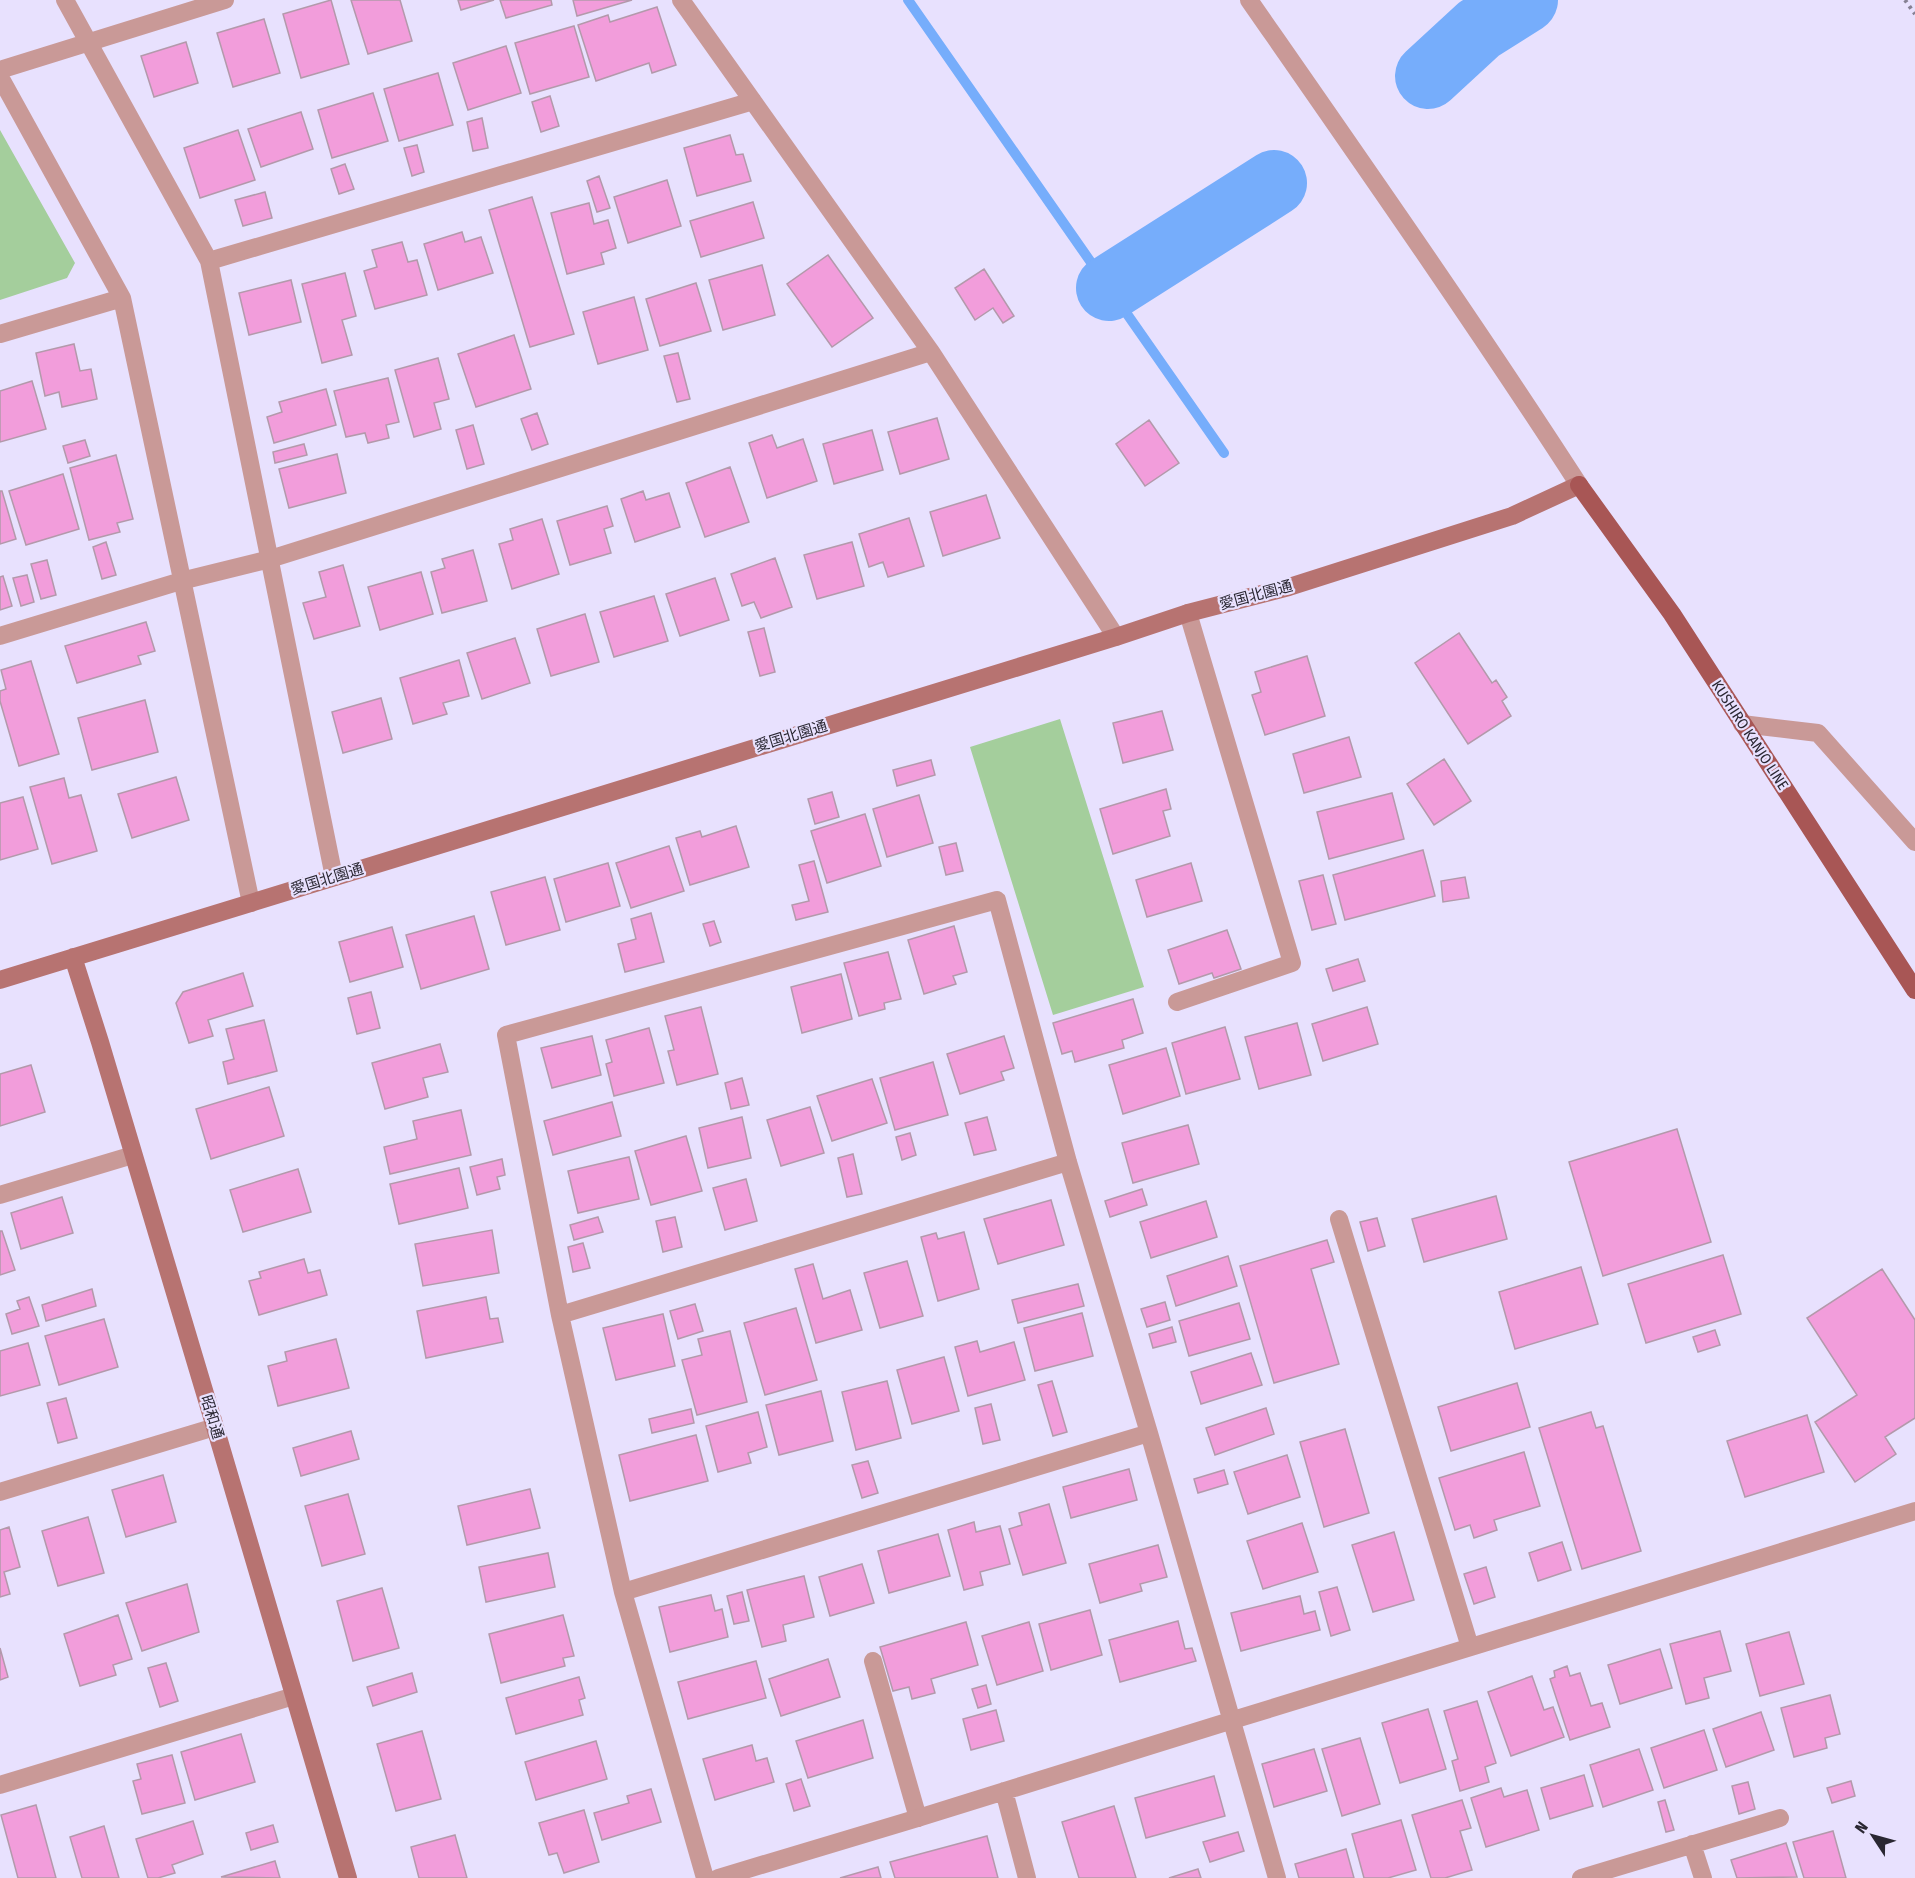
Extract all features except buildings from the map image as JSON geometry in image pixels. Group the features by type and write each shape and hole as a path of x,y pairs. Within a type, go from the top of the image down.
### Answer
{"main road":[{"name":"KUSHIRO KANJO LINE","path":"1579,485 1672,614 1915,990"}],"street":[{"path":"65,0 209,261 334,877"},
{"path":"0,70 225,0"},
{"path":"681,0 931,352 1116,638"},
{"path":"1249,0 1426,254 1579,485"},
{"path":"0,77 122,297 251,903"},
{"path":"209,261 753,101"},
{"path":"0,334 122,297"},
{"path":"0,636 181,581 270,559 931,352"},
{"name":"愛国北園通","path":"0,980 1116,638 1188,613 1289,587 1512,516 1579,485"},
{"path":"1177,1002 1292,963 1188,613"},
{"path":"1742,724 1818,734 1915,842"},
{"path":"705,1878 622,1592 560,1315 506,1035 997,900 1068,1162 1233,1720 1277,1878"},
{"name":"昭和通","path":"73,957 134,1155 348,1878"},
{"path":"0,1195 134,1155"},
{"path":"560,1315 1068,1162"},
{"path":"1339,1218 1470,1647"},
{"path":"0,1492 215,1427"},
{"path":"622,1592 1149,1433"},
{"path":"718,1878 1915,1510"},
{"path":"873,1661 918,1818"},
{"path":"0,1785 294,1696"},
{"path":"1004,1791 1027,1878"},
{"path":"1581,1878 1780,1818"},
{"path":"1692,1844 1703,1878"}],"path":[{"path":"1905,0 1914,13"}],"green space":[{"path":"0,130 75,263 67,278 0,300"},
{"path":"1060,719 1144,987 1053,1015 970,747"}],"waterway":[{"path":"908,0 1224,453"},
{"path":"1428,76 1479,29 1525,0"},
{"path":"1109,288 1274,183"}]}
